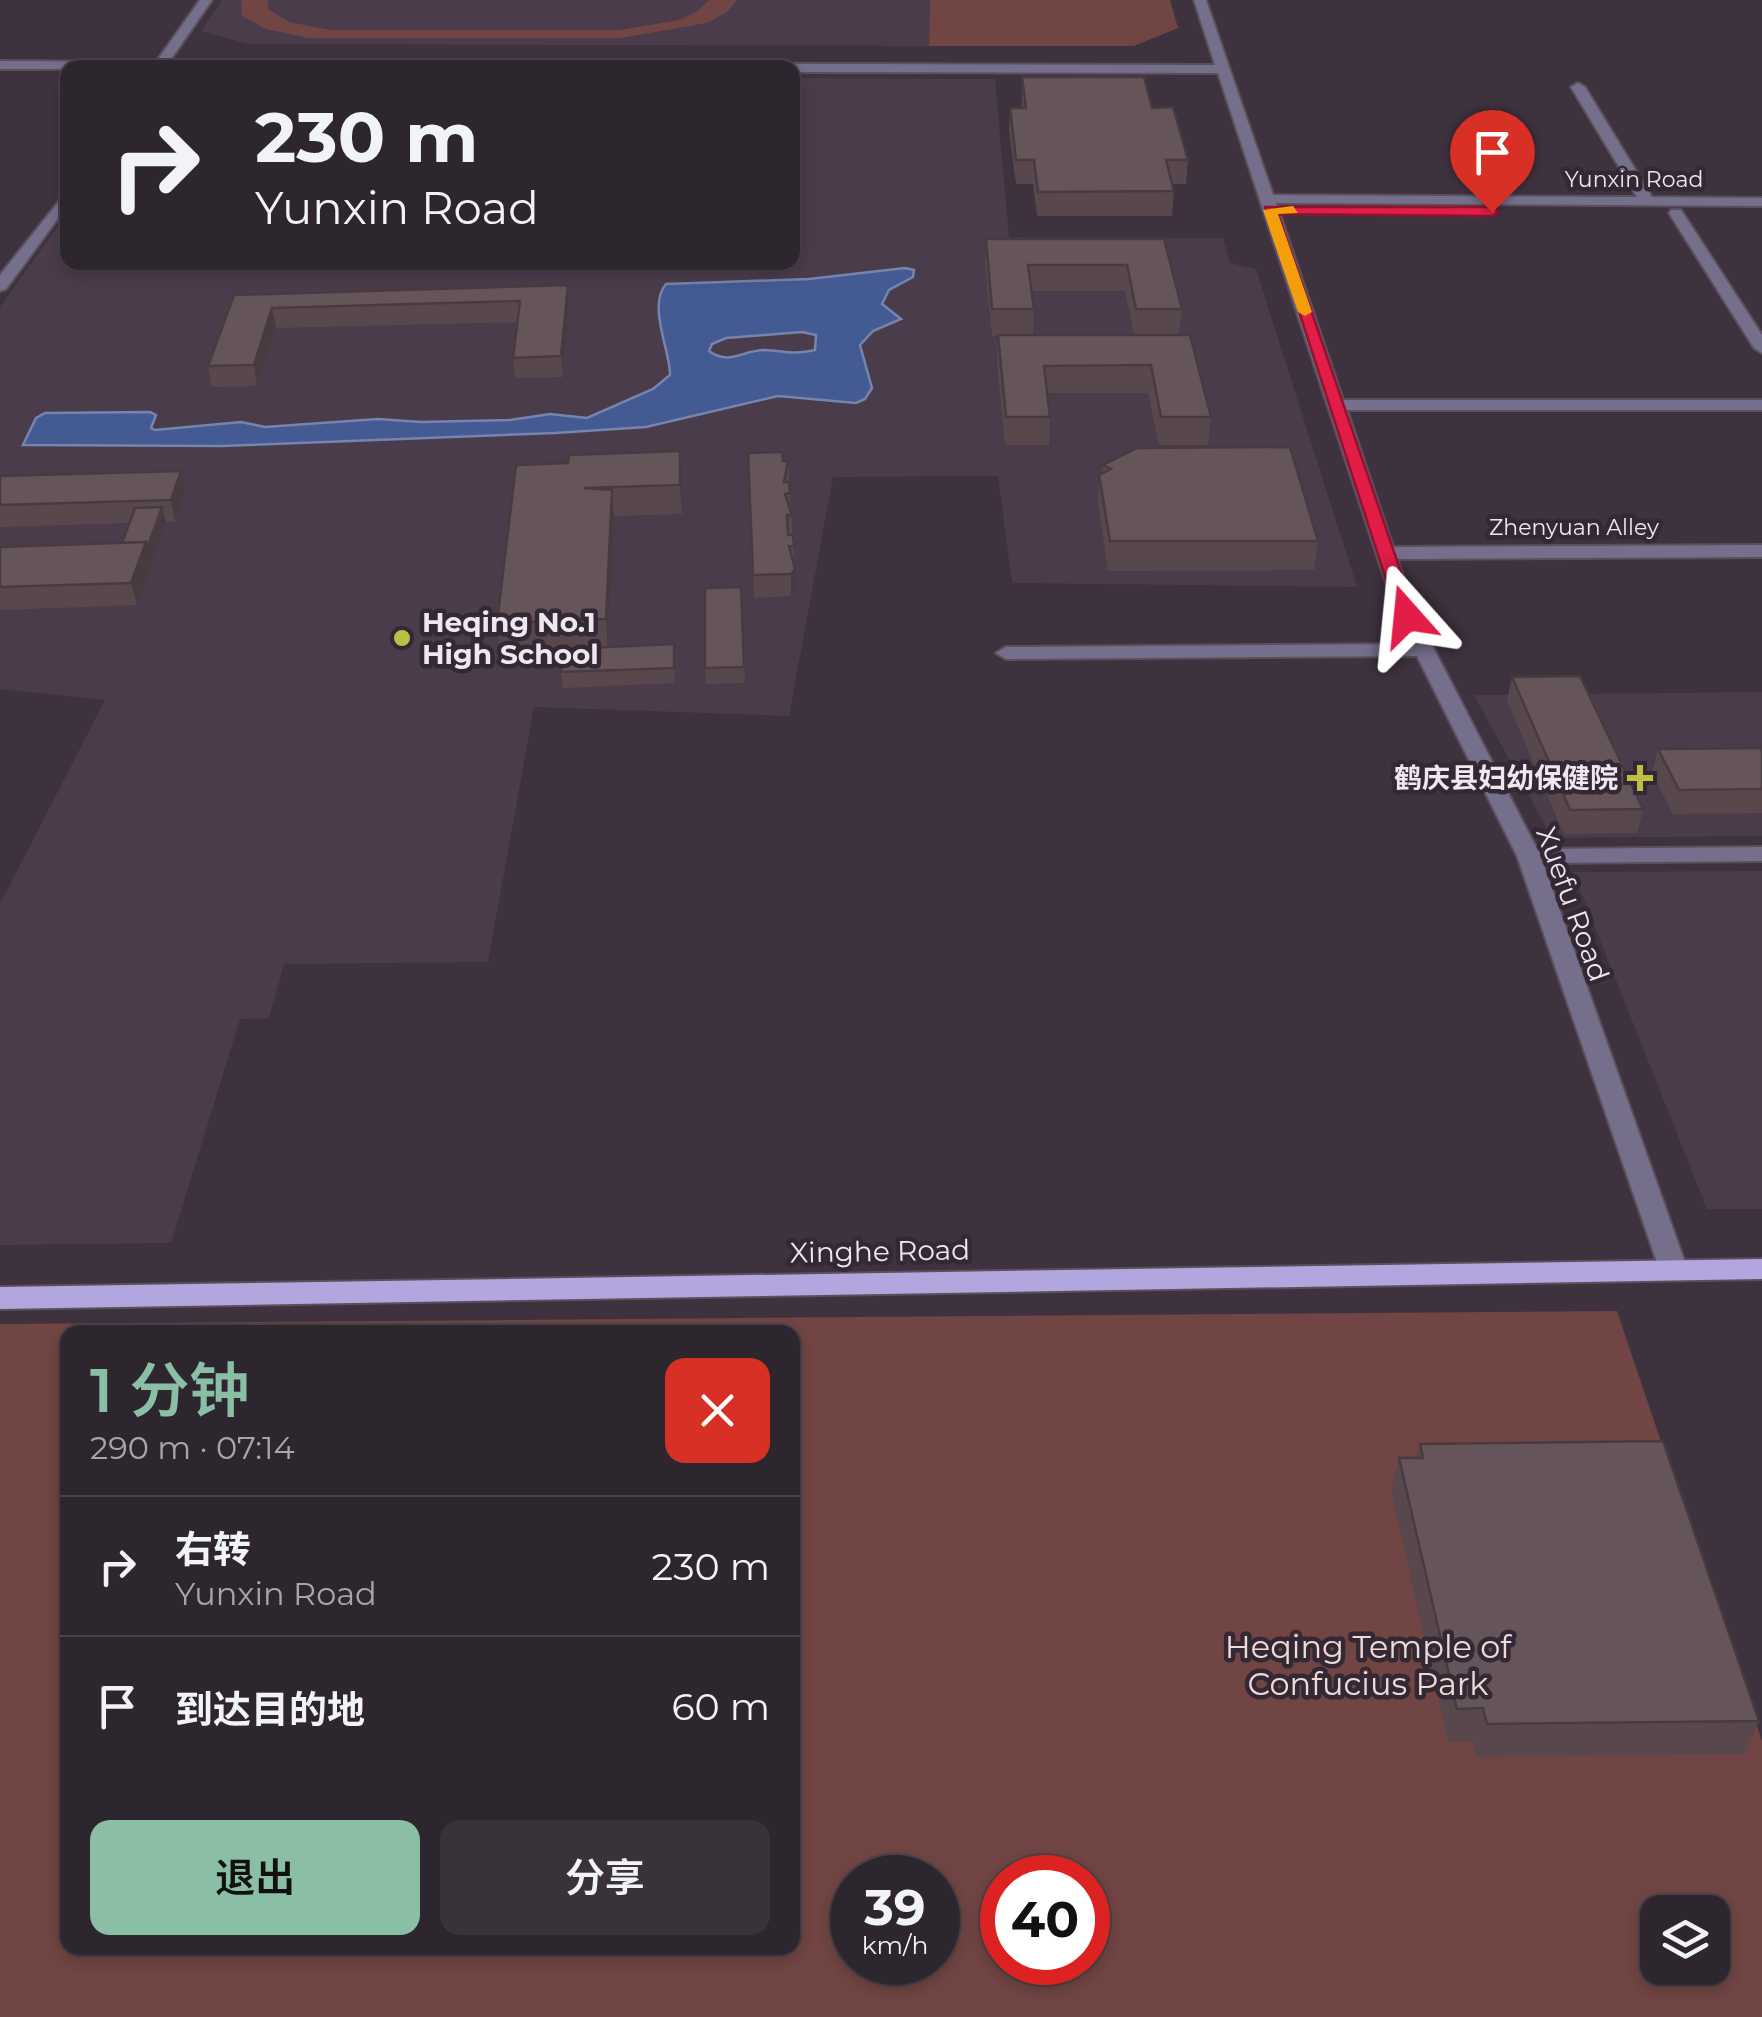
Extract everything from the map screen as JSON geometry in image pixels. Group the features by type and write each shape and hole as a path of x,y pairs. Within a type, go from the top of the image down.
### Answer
{"main road":[{"name":"Xinghe Road","path":"0,1298 1762,1269"}],"street":[{"path":"163,60 206,0"},
{"name":"Xuefu Road","path":"1200,0 1386,553 1423,650 1529,856 1674,1271"},
{"path":"0,56 92,60"},
{"path":"0,65 60,64"},
{"path":"800,64 1220,64"},
{"path":"1578,87 1648,201"},
{"name":"Yunxin Road","path":"1268,205 1762,202"},
{"path":"0,286 60,205"},
{"name":"Yunxin Road","path":"1268,205 1762,213"},
{"path":"1676,212 1762,348"},
{"path":"1336,405 1762,406"},
{"name":"Zhenyuan Alley","path":"1386,553 1762,550"},
{"path":"1006,654 1423,650"},
{"path":"1529,856 1762,854"}],"shaded area":[{"path":"222,0 930,0 929,46 248,44 201,31"},
{"name":"Heqing No.1 High School","path":"800,78 995,79 1009,237 1223,238 1230,263 1256,269 1357,587 1012,583 998,476 833,477 789,716 534,707 488,962 284,964 269,1018 240,1019 171,1243 0,1245 0,904 105,700 0,689 0,307 60,223 60,270 800,270"},
{"name":"鹤庆县妇幼保健院","path":"1762,692 1762,836 1552,838 1474,695"},
{"path":"1762,871 1762,1209 1707,1209 1573,872"}],"green space":[{"path":"241,0 268,0 268,9 289,22 330,30 620,30 679,20 698,11 709,0 737,0 727,12 707,23 621,38 308,38 266,29 242,16"},
{"path":"930,0 1170,0 1178,28 1134,46 929,46"},
{"name":"Heqing Temple of Confucius Park","path":"1617,1311 1762,1741 1762,2017 0,2017 0,1324"}],"water":[{"path":"914,270 913,277 889,290 882,304 901,319 873,331 860,345 872,388 865,399 856,403 778,396 646,427 555,433 222,446 23,445 36,418 45,413 150,412 156,415 151,428 155,430 241,422 265,427 378,419 510,420 550,414 587,418 653,389 670,375 659,317 661,293 666,284 809,279","holes":["802,332 816,335 815,350 765,350 730,357 709,351 712,344 726,338"]}],"building":[{"path":"1022,77 1144,77 1152,108 1173,107 1188,160 1166,160 1174,191 1038,192 1034,160 1016,160 1010,108 1026,108"},
{"path":"986,239 1164,239 1182,309 1136,309 1127,265 1028,265 1034,309 992,309"},
{"path":"568,285 561,356 513,358 520,301 272,308 254,365 208,366 234,295"},
{"path":"998,335 1190,335 1211,417 1161,417 1151,365 1044,366 1050,417 1006,417"},
{"path":"1290,447 1318,541 1110,541 1099,475 1111,469 1103,465 1137,448"},
{"path":"680,451 680,485 584,488 612,490 606,619 497,623 516,465 568,463 569,455"},
{"path":"782,452 783,461 788,461 784,482 789,482 790,493 785,494 792,515 787,515 788,535 793,535 794,546 789,546 795,569 791,574 753,575 748,453"},
{"path":"181,471 171,500 0,505 0,476"},
{"path":"162,507 147,549 146,542 122,543 135,508"},
{"path":"146,542 131,583 0,587 0,547"},
{"path":"741,587 744,667 705,668 705,588"},
{"path":"674,644 674,668 561,672 563,649"},
{"path":"1580,676 1643,809 1570,810 1512,677"},
{"path":"1762,748 1762,789 1679,790 1658,749"},
{"path":"1663,1441 1759,1721 1487,1724 1483,1708 1457,1709 1399,1458 1423,1458 1420,1444"}],"slow traffic":[{"path":"1293,210 1270,210 1305,312"}],"place":[{"name":"Heqing No.1 High School","path":"402,638"},
{"name":"鹤庆县妇幼保健院","path":"1640,778"}],"route":[{"path":"1407,616 1270,210 1492,212"}]}
